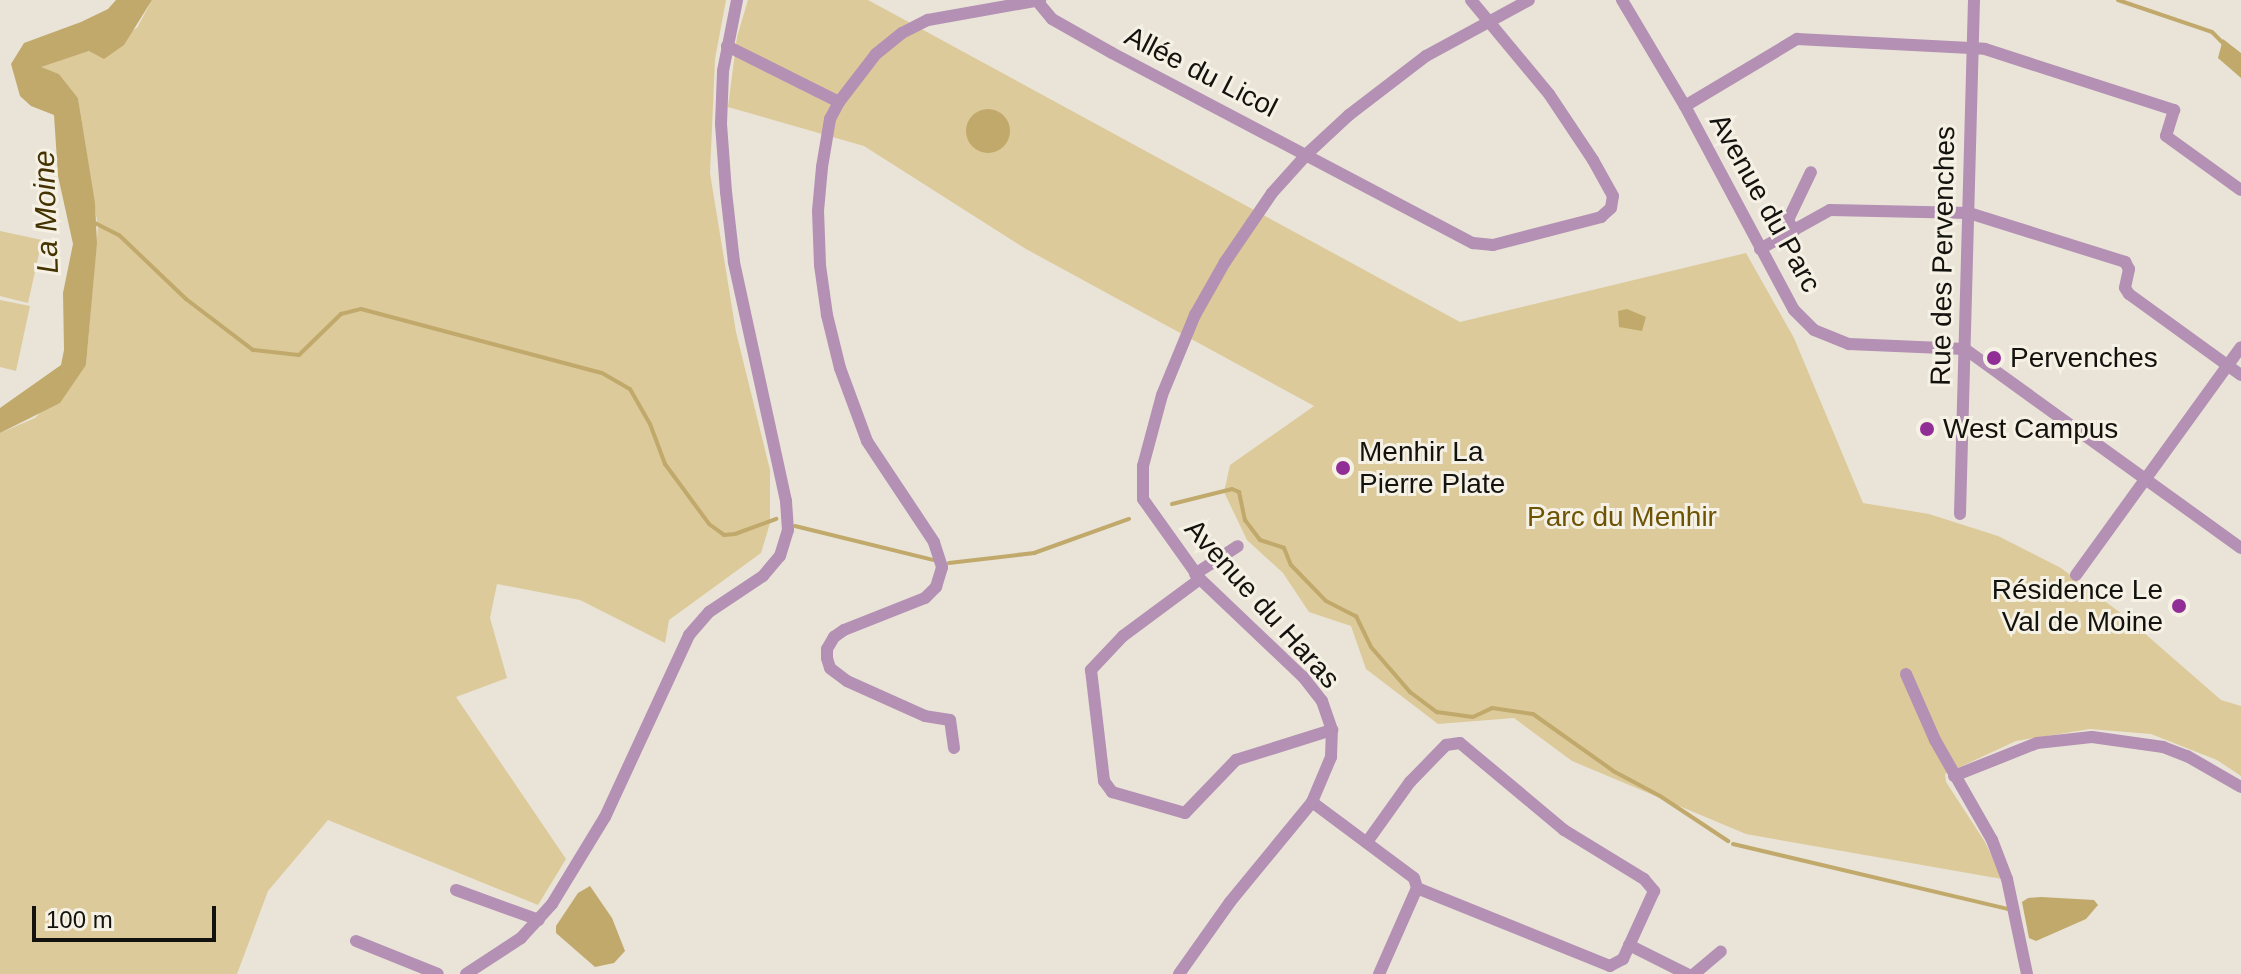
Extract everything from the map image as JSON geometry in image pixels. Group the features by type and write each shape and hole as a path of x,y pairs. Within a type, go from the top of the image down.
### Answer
{"street":[{"path":"466,974 521,938 539,920 605,817 689,635 709,612 763,576 780,556 788,530 786,501 732,248 721,124 727,46 737,0"},
{"path":"1471,0 1488,20"},
{"name":"Avenue du Haras","path":"1179,974 1230,902 1312,802 1331,757 1332,730 1322,701 1303,677 1198,576 1143,499 1142,475 1153,425 1195,315 1217,275 1272,193 1308,153 1416,63 1488,20 1529,0"},
{"name":"Avenue du Parc","path":"1622,0 1685,106 1794,310 1814,330 1849,344 1965,349"},
{"name":"Rue des Pervenches","path":"1960,514 1974,0"},
{"path":"954,748 950,720 925,716 847,681 830,668 827,658 827,649 844,630 925,598 936,587 942,567 934,542 867,441 848,396 827,315 818,211 830,119 839,102 876,54 902,33 928,20 1039,1"},
{"name":"Allée du Licol","path":"1039,1 1052,19 1076,33 1308,153 1473,243 1493,245 1601,217 1611,208 1613,196 1593,160 1549,94 1488,20"},
{"path":"1685,106 1797,39 1972,47 2174,110 2166,136 2241,190"},
{"path":"727,46 839,102"},
{"path":"1794,231 1788,220 1811,172"},
{"path":"1760,249 1830,210 1969,213 2125,262 2129,269 2125,288 2129,294 2241,375"},
{"path":"2076,575 2241,347"},
{"path":"1965,349 2241,548"},
{"path":"1238,546 1123,636 1091,670 1104,781 1112,792 1185,813 1236,760 1332,730"},
{"path":"1906,674 1954,776 1992,840 2007,879 2027,974"},
{"path":"1954,776 2037,743 2092,737 2163,747 2187,756 2241,787"},
{"path":"1367,842 1410,782 1446,745 1460,743 1564,830 1644,879 1654,891 1623,959 1610,966 1417,888"},
{"path":"1312,802 1414,878 1417,888 1379,974"},
{"path":"456,890 539,920"},
{"path":"356,941 438,974"},
{"path":"1629,945 1687,974"},
{"path":"1694,974 1721,951"}],"green space":[{"path":"152,0 726,0 715,59 710,173 736,332 770,470 770,523 761,553 669,620 665,643 580,600 497,584 490,618 507,678 456,697 566,859 538,905 328,820 268,891 237,974 0,974 0,433 35,418 86,365 98,227 78,98 59,74 39,67 89,51 137,28"},
{"name":"Parc du Menhir","path":"748,0 868,0 1460,322 1746,253 1794,338 1863,503 1929,514 1998,536 2061,568 2127,618 2221,700 2241,706 2241,776 2217,760 2151,734 2090,729 2016,741 1945,774 1946,782 1985,842 2002,879 1746,834 1572,761 1514,718 1438,724 1366,669 1351,626 1309,612 1283,573 1247,540 1224,492 1230,465 1314,406 1026,249 864,146 728,107 737,37"},
{"path":"0,231 42,240 28,303 0,296"},
{"path":"0,300 30,306 16,371 0,367"}],"shaded area":[{"path":"116,0 152,0 124,45 104,59 89,51 41,67 59,74 78,98 95,203 97,243 86,365 60,403 0,433 0,408 61,365 64,350 63,293 73,244 58,176 54,115 31,106 20,96 11,64 24,43 81,22 108,9"},
{"path":"2223,39 2241,53 2241,78 2218,58"},
{"path":"988,109 1003,116 1010,131 1003,146 988,153 973,146 966,131 973,116"},
{"path":"1627,309 1646,317 1642,331 1619,327 1618,311"},
{"path":"590,886 612,918 625,951 614,963 595,967 556,933 556,926 578,893"},
{"path":"2041,897 2094,900 2098,905 2086,919 2036,941 2029,938 2022,902"}],"waterway":[{"path":"2118,0 2212,32 2225,45"},
{"path":"95,223 119,235 186,299 253,350 299,355 341,314 361,309 602,373 630,389 650,424 665,464 709,524 724,535 776,519"},
{"path":"1172,504 1232,489 1239,492 1245,520 1260,540 1284,548 1291,565 1326,601 1356,616 1371,647 1410,692 1437,712 1473,717 1492,708 1533,714 1615,772 1660,796 1728,841"},
{"path":"949,563 1034,553 1129,519"},
{"path":"795,526 933,560"},
{"path":"1733,844 2007,909"}],"place":[{"name":"Pervenches","path":"1994,358"},
{"name":"West Campus","path":"1927,429"},
{"name":"Menhir La Pierre Plate","path":"1343,468"},
{"name":"Résidence Le Val de Moine","path":"2179,606"}],"water label":[{"name":"La Moine","path":"46,212"}]}
